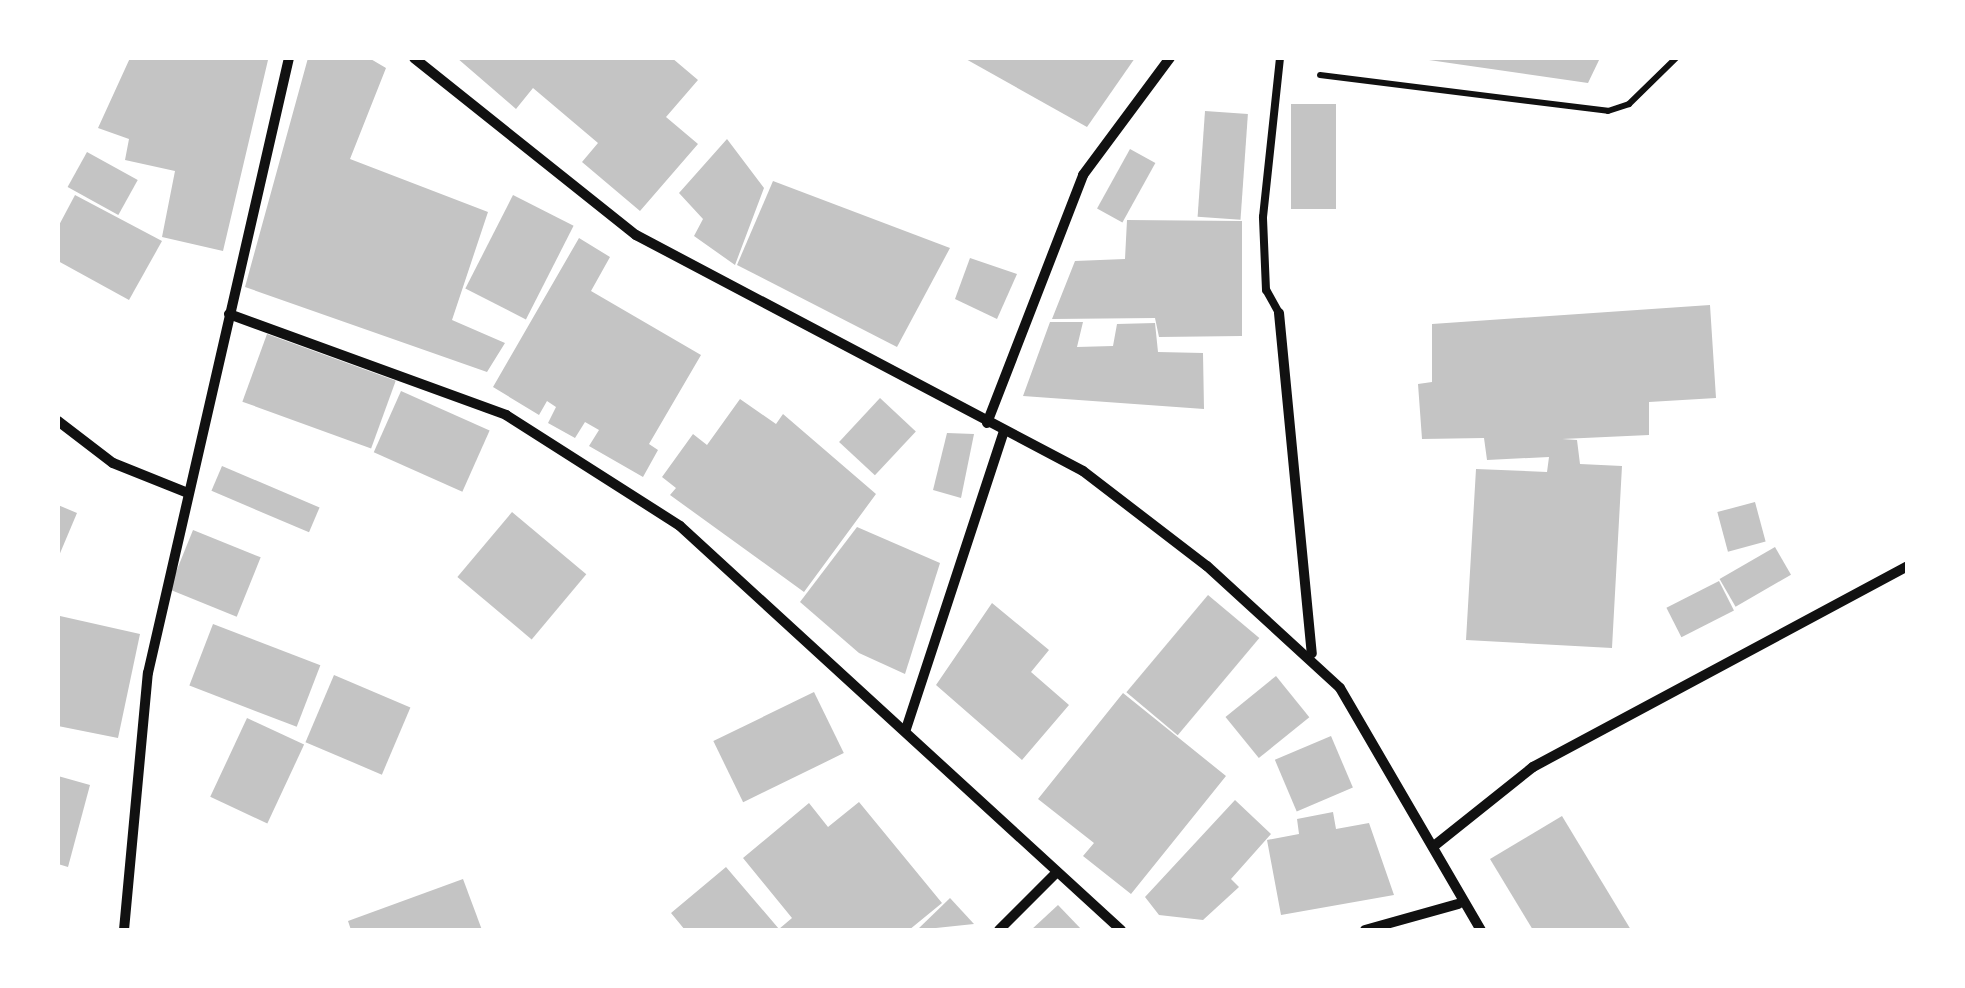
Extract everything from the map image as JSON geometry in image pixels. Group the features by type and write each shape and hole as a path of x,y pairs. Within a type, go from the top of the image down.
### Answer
{"street":[{"path":"124,930 148,673 289,58"},
{"path":"414,58 636,235 1083,471 1312,653 1434,846 1458,904 1481,930"},
{"path":"987,423 1083,175 1170,58"},
{"path":"1278,313 1312,653"},
{"path":"228,314 506,415 680,526 1122,930"},
{"path":"58,421 113,463 188,494"},
{"path":"906,729 1004,431"},
{"path":"1434,846 1533,767 1908,566"},
{"path":"999,930 1057,872"},
{"path":"1366,930 1458,904"}],"lane":[{"path":"1278,313 1266,290 1263,218 1280,58"}],"path":[{"path":"1301,66 1580,112 1629,104 1676,58"}],"building":[{"path":"130,58 268,60 223,251 162,237 175,171 125,160 129,139 98,128"},
{"path":"308,58 369,58 386,68 350,159 488,212 452,320 505,343 487,372 245,287"},
{"path":"457,58 672,58 698,80 666,117 698,144 640,211 582,162 598,143 533,88 516,109"},
{"path":"964,58 1135,58 1087,127"},
{"path":"1415,58 1600,58 1588,83"},
{"path":"1291,104 1336,104 1336,209 1291,209"},
{"path":"1205,111 1248,114 1241,220 1198,217"},
{"path":"727,139 764,188 735,265 694,236 703,219 679,193"},
{"path":"1130,149 1155,163 1122,223 1097,208"},
{"path":"87,152 138,180 118,215 68,187"},
{"path":"773,181 950,248 897,347 737,265"},
{"path":"75,195 162,241 129,300 58,261 58,227"},
{"path":"513,195 574,226 526,319 465,289"},
{"path":"1127,220 1242,221 1242,336 1159,337 1155,318 1052,319 1075,261 1125,259"},
{"path":"579,238 610,257 591,291 701,355 649,444 658,450 643,477 589,446 599,430 585,422 575,438 548,423 556,407 547,401 539,415 493,387"},
{"path":"970,258 1017,274 997,319 955,299"},
{"path":"1710,305 1716,398 1649,402 1649,435 1562,439 1577,440 1580,464 1622,466 1612,648 1466,640 1476,469 1547,472 1549,457 1487,460 1484,438 1422,439 1418,384 1432,382 1432,324"},
{"path":"1050,322 1083,322 1077,347 1113,346 1117,324 1155,323 1158,352 1203,353 1204,409 1023,396"},
{"path":"267,334 396,381 371,449 242,402"},
{"path":"401,391 490,430 462,492 374,452"},
{"path":"880,398 916,431 875,475 839,442"},
{"path":"740,399 776,424 783,414 876,494 804,592 670,495 676,488 662,477 693,434 707,445"},
{"path":"947,433 974,434 961,498 933,490"},
{"path":"222,466 320,507 309,532 211,491"},
{"path":"1755,502 1766,542 1728,552 1717,512"},
{"path":"58,505 77,513 58,558"},
{"path":"512,512 586,574 532,639 457,577"},
{"path":"857,527 940,563 905,674 859,653 800,602"},
{"path":"193,530 261,557 237,617 169,589"},
{"path":"1775,547 1791,575 1736,607 1720,579"},
{"path":"1719,581 1734,610 1681,637 1666,608"},
{"path":"1208,595 1259,638 1178,735 1126,692"},
{"path":"992,603 1049,650 1031,672 1069,705 1022,760 936,685"},
{"path":"60,616 140,634 118,738 58,726"},
{"path":"213,624 320,665 297,727 189,686"},
{"path":"334,675 410,707 382,775 305,742"},
{"path":"1276,676 1309,717 1259,758 1225,717"},
{"path":"814,692 844,753 743,802 713,741"},
{"path":"1123,693 1226,776 1131,894 1083,856 1094,843 1038,799"},
{"path":"247,718 304,745 267,823 210,797"},
{"path":"1331,736 1353,788 1297,811 1275,760"},
{"path":"58,776 90,785 68,867 58,864"},
{"path":"1235,800 1271,834 1231,879 1239,887 1203,920 1159,915 1145,897"},
{"path":"859,802 942,903 909,930 685,930 671,913 726,867 779,929 792,918 743,858 809,803 828,827"},
{"path":"1333,812 1336,829 1369,823 1394,895 1281,915 1267,840 1299,834 1297,819"},
{"path":"1562,816 1631,930 1533,930 1490,859"},
{"path":"463,879 482,930 351,930 348,921"},
{"path":"950,898 974,924 917,930"},
{"path":"1058,905 1082,930 1031,930"}]}
